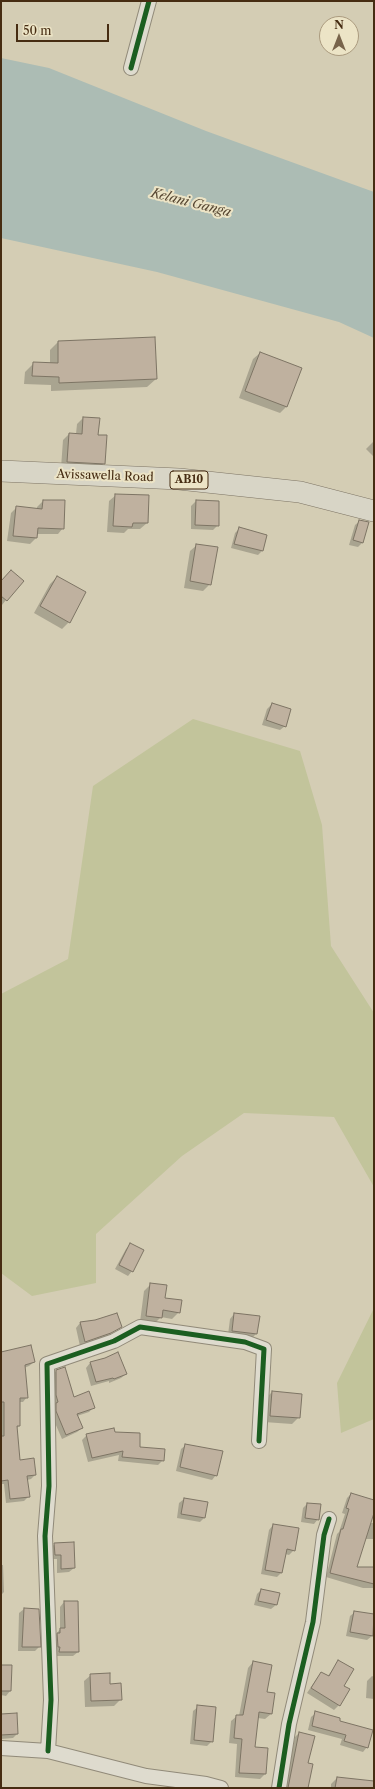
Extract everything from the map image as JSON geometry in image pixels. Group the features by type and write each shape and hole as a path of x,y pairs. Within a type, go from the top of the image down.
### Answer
{"main road":[{"name":"Avissawella Road","path":"1,471 179,479 293,491 374,511"}],"street":[{"path":"131,68 149,1"},
{"path":"48,1751 51,1700 46,1536 49,1486 47,1364 114,1341 140,1327 245,1342 264,1349 259,1441"},
{"path":"279,1788 289,1724 313,1622 324,1535 329,1519"},
{"path":"1,1748 48,1751 146,1776 206,1784 221,1788"}],"green space":[{"path":"193,719 300,751 322,825 331,946 374,1013 374,1187 334,1117 244,1113 182,1156 96,1234 96,1283 32,1296 1,1273 1,994 68,959 93,786"},
{"path":"374,1308 374,1419 341,1433 337,1383"}],"water":[{"name":"Kelani Ganga","path":"1,58 49,68 206,131 374,192 374,338 339,322 157,272 1,238"}],"building":[{"path":"155,337 157,379 59,383 59,377 32,376 33,362 58,363 58,341"},
{"path":"260,352 302,368 287,407 245,391"},
{"path":"83,417 100,418 98,435 107,435 105,464 67,462 69,433 82,434"},
{"path":"115,494 149,495 148,523 133,523 132,527 113,526"},
{"path":"43,500 65,500 64,529 38,528 37,538 13,536 16,506 42,509"},
{"path":"196,500 219,501 219,526 195,525"},
{"path":"359,520 369,522 363,543 353,540"},
{"path":"239,527 267,535 263,551 234,544"},
{"path":"196,544 218,547 211,585 190,581"},
{"path":"11,570 24,581 7,601 1,596 1,581"},
{"path":"57,576 86,592 70,623 40,606"},
{"path":"272,703 291,709 286,727 266,720"},
{"path":"130,1243 144,1250 133,1272 119,1265"},
{"path":"150,1283 167,1285 165,1298 182,1300 180,1313 163,1310 162,1318 146,1316"},
{"path":"117,1313 122,1327 111,1333 85,1342 80,1322 95,1320"},
{"path":"234,1313 260,1316 257,1334 232,1331"},
{"path":"31,1345 35,1362 25,1365 28,1398 20,1398 20,1426 17,1426 20,1460 34,1458 36,1475 27,1476 30,1497 10,1499 8,1480 1,1481 1,1436 4,1436 4,1402 1,1402 1,1352"},
{"path":"118,1352 127,1374 114,1379 96,1382 90,1362 105,1358"},
{"path":"65,1367 74,1397 89,1391 95,1408 77,1414 83,1428 66,1435 56,1411 56,1403 58,1402 56,1395 56,1370"},
{"path":"272,1391 302,1394 300,1418 270,1416"},
{"path":"114,1428 115,1432 140,1433 140,1447 165,1449 164,1461 122,1457 123,1451 92,1458 86,1434"},
{"path":"185,1444 223,1451 217,1476 180,1467"},
{"path":"351,1493 374,1500 374,1513 357,1567 374,1567 374,1584 330,1573 341,1529 343,1529 349,1509 346,1508"},
{"path":"184,1498 208,1502 205,1518 181,1514"},
{"path":"307,1503 321,1504 319,1520 305,1518"},
{"path":"273,1524 299,1528 295,1551 287,1549 282,1573 265,1570"},
{"path":"74,1542 75,1568 61,1569 61,1555 55,1555 54,1543"},
{"path":"261,1589 280,1593 277,1605 258,1601"},
{"path":"64,1601 78,1601 79,1652 59,1652 60,1647 58,1647 57,1633 60,1633 60,1628 65,1628"},
{"path":"24,1608 39,1609 41,1647 22,1647"},
{"path":"354,1611 374,1614 373,1636 350,1632"},
{"path":"338,1660 354,1669 344,1686 350,1689 340,1706 311,1688 321,1672 329,1676"},
{"path":"253,1661 272,1665 267,1692 275,1693 272,1714 259,1712 255,1747 268,1748 266,1774 239,1773 242,1739 234,1738 236,1715 243,1715"},
{"path":"1,1665 12,1665 11,1691 1,1691"},
{"path":"110,1673 110,1684 121,1683 122,1700 91,1701 90,1674"},
{"path":"197,1705 216,1707 213,1742 194,1740"},
{"path":"315,1711 340,1718 340,1721 373,1730 368,1748 344,1741 346,1735 312,1726"},
{"path":"17,1713 18,1734 1,1735 1,1714"},
{"path":"299,1732 315,1736 308,1763 313,1764 308,1788 288,1788"},
{"path":"337,1777 374,1781 374,1788 335,1788"}],"cycle path":[{"path":"131,68 149,1"},
{"path":"48,1751 51,1700 45,1536 49,1486 47,1364 114,1341 140,1327 245,1342 264,1349 259,1441"},
{"path":"279,1788 289,1724 313,1622 324,1535 329,1519"}]}
